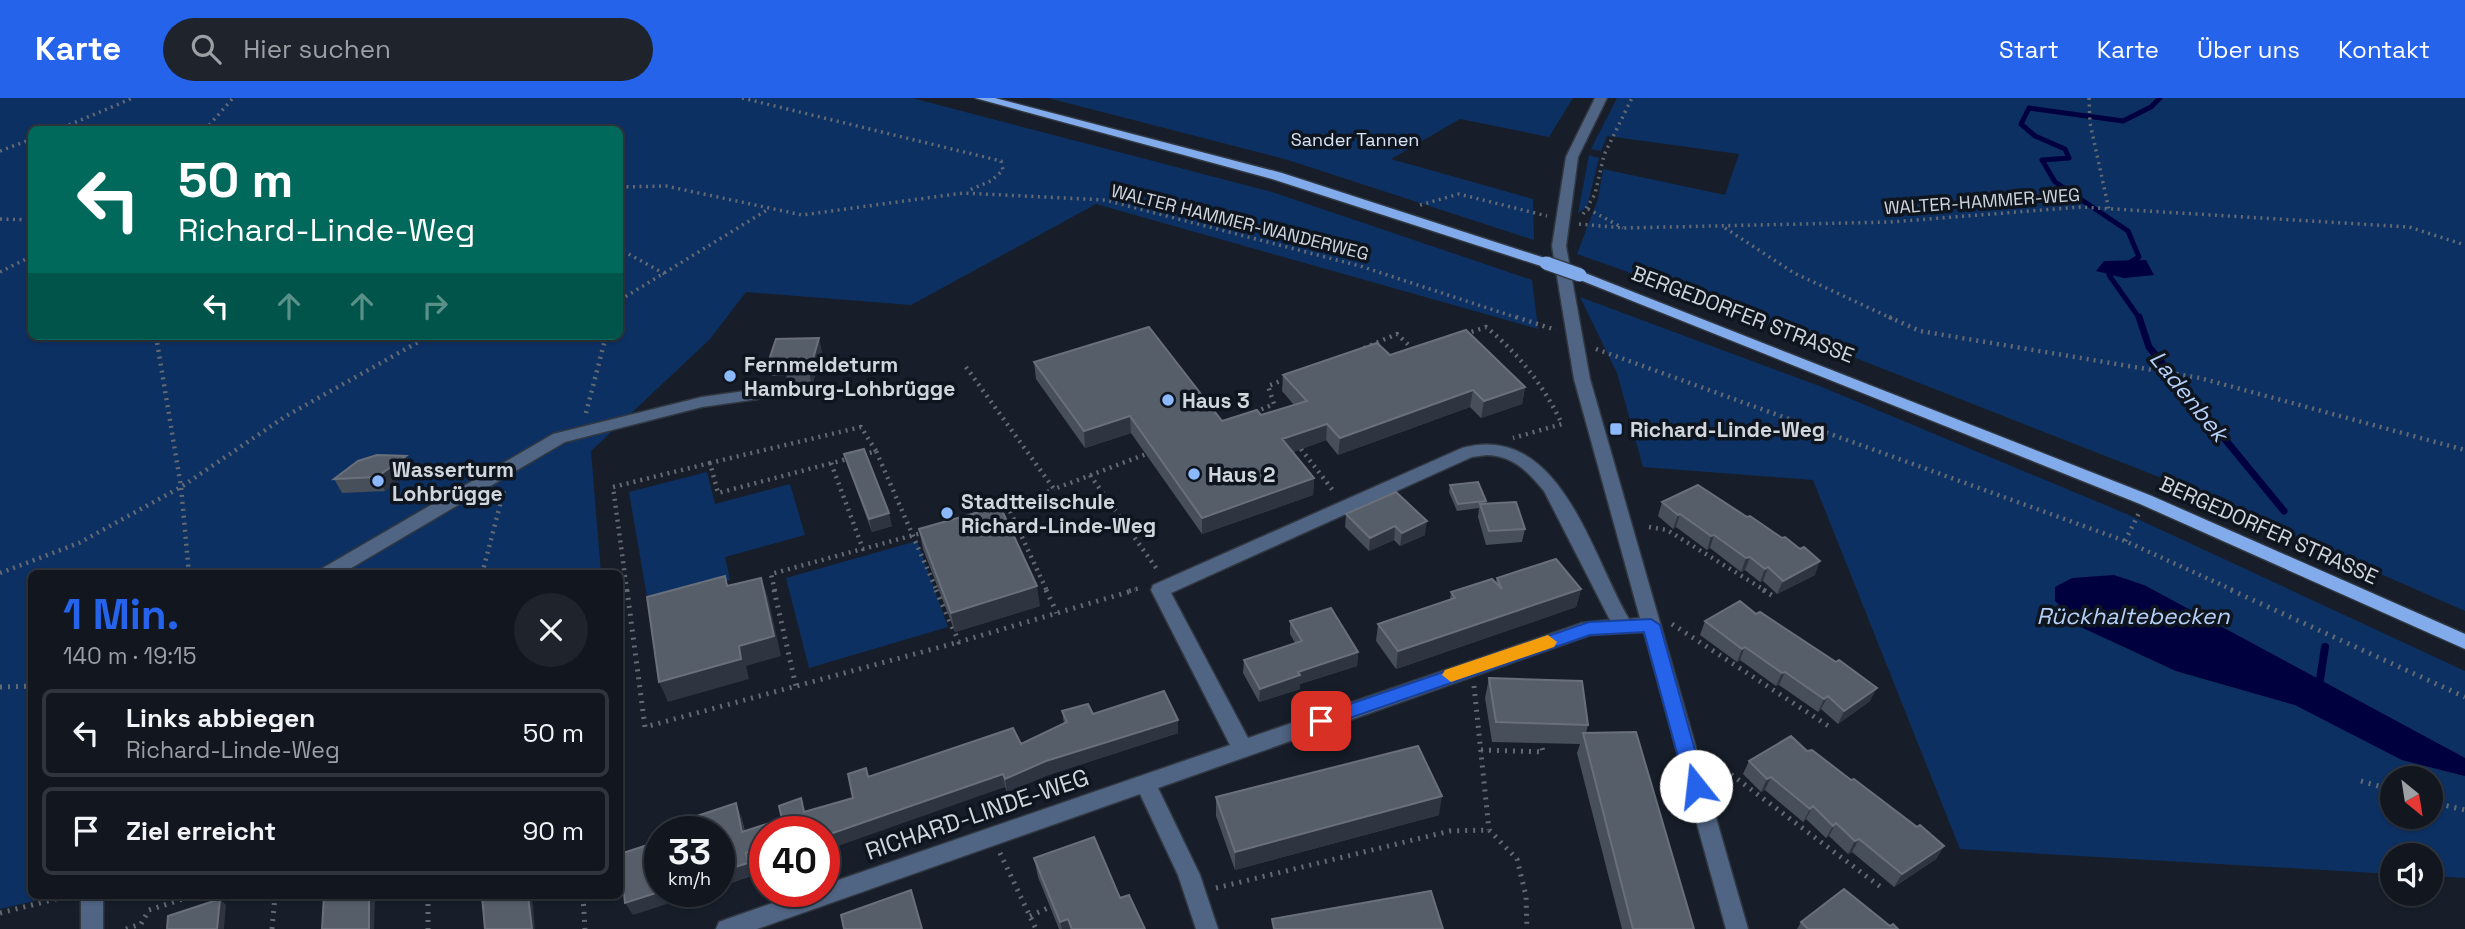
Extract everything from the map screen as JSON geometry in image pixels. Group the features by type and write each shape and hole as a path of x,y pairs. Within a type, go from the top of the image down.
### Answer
{"main road":[{"name":"BERGEDORFER STRASSE","path":"981,98 1277,176 1580,275 2146,500 2465,642"}],"street":[{"path":"1601,98 1572,157 1568,221 1559,246 1563,271 1582,379 1737,929"},
{"path":"334,570 559,438 702,402 752,395"},
{"path":"1243,748 1160,590 1468,452 1490,449 1520,457 1540,474 1564,513 1623,625"},
{"name":"RICHARD-LINDE-WEG","path":"727,929 1472,667 1589,628 1623,625 1648,616"},
{"path":"1145,783 1195,893 1207,929"},
{"path":"92,899 92,929"}],"path":[{"path":"114,104 120,98"},
{"path":"66,126 133,98"},
{"path":"208,126 233,98"},
{"path":"742,98 1001,161 1003,170 998,178 988,186 963,193"},
{"path":"1568,221 1588,209 1604,157 1632,98"},
{"path":"2089,98 2090,123 2109,210"},
{"path":"0,151 28,140"},
{"name":"WALTER HAMMER-WANDERWEG","path":"623,187 666,186 709,193 767,209 802,215 963,193 1105,200 1360,266 1555,330"},
{"name":"WALTER-HAMMER-WEG","path":"1406,216 1411,208 1459,194 1568,221 1624,228 1890,222 2081,207 2409,227 2465,246"},
{"path":"623,298 665,275 767,209"},
{"name":"WALTER-HAMMER-WEG","path":"1588,209 1624,228"},
{"path":"0,219 28,220"},
{"path":"1724,227 1794,273 1920,331 2200,378 2465,450"},
{"path":"623,251 665,275"},
{"path":"0,272 28,258"},
{"path":"1463,335 1486,327 1497,335 1550,396 1562,425 1506,440 1490,449"},
{"path":"1359,350 1398,334 1424,360"},
{"path":"157,340 181,487 189,570"},
{"path":"0,573 79,543 181,487 286,416 422,340"},
{"path":"559,438 585,417 605,340"},
{"path":"1416,352 1427,348"},
{"path":"1607,354 2125,541 2465,697"},
{"path":"966,367 1055,489"},
{"path":"1249,414 1274,404 1268,386 1294,376"},
{"path":"958,642 915,535 876,451 861,427 613,486 645,727 958,642 1153,584"},
{"path":"1301,449 1348,506"},
{"path":"710,463 718,493 876,451"},
{"path":"986,516 1152,452"},
{"path":"831,463 863,549"},
{"path":"483,570 511,466"},
{"path":"1090,475 1165,581"},
{"path":"2125,541 2146,500"},
{"path":"1009,509 1057,613"},
{"path":"1649,527 1667,530 1775,597"},
{"path":"796,686 771,574 938,528"},
{"path":"1648,616 1829,727"},
{"path":"1472,667 1489,830 1517,859 1526,896 1527,929"},
{"path":"0,687 28,686"},
{"path":"1681,737 1882,888"},
{"path":"1481,750 1543,752 1541,743"},
{"path":"2361,781 2380,787"},
{"path":"2443,805 2465,810"},
{"path":"1195,893 1450,831 1489,830"},
{"path":"993,836 1036,929"},
{"path":"0,912 55,899"},
{"path":"127,929 141,924 149,910 183,899"},
{"path":"272,929 275,899"},
{"path":"428,899 428,929"},
{"path":"583,899 585,929"},
{"path":"1030,916 1050,907"}],"green space":[{"name":"Sander Tannen","path":"0,98 912,98 1272,192 1532,280 1538,329 1096,204 911,305 746,292 710,339 591,451 601,570 28,570 28,899 43,899 0,909"},
{"name":"Sander Tannen","path":"1048,98 1573,98 1549,137 1460,119 1391,159 1533,199 1534,240 1288,160"},
{"path":"1617,98 2465,98 2465,611 2159,477 1721,305 1577,254 1598,199 1603,169 1725,195 1739,154 1607,136 1601,151 1591,149"},
{"path":"1589,155 1599,158 1587,207 1578,213"},
{"path":"1580,297 1822,387 2129,515 2465,671 2465,758 2144,585 2067,616 2083,628 2176,671 2295,705 2402,760 2426,766 2380,766 2380,830 2443,830 2443,770 2465,776 2465,878 2443,877 2443,843 2380,843 2380,873 1960,849 1813,480 1643,467 1617,373"},
{"path":"707,472 715,504 790,484 805,535 725,557 730,580 648,603 629,492"},
{"path":"917,541 948,627 809,668 786,578"}],"water":[{"path":"2146,260 2154,275 2124,278 2096,271 2104,261"},
{"name":"Rückhaltebecken","path":"2114,575 2144,585 2465,758 2465,776 2443,770 2443,766 2426,766 2402,760 2295,705 2176,671 2083,628 2055,601 2055,587 2072,578"}],"building":[{"path":"1149,327 1222,421 1257,410 1261,415 1307,401 1283,375 1377,343 1390,355 1466,330 1525,387 1484,401 1473,390 1340,438 1327,424 1282,439 1314,478 1202,518 1130,416 1084,431 1034,362"},
{"path":"819,338 809,373 785,373 789,362 768,363 776,339"},
{"path":"864,449 889,513 869,519 844,454"},
{"path":"377,455 406,456 377,477 334,479 358,461"},
{"path":"1478,482 1486,501 1458,504 1450,485"},
{"path":"1698,485 1782,538 1785,537 1800,549 1804,547 1820,561 1783,581 1768,567 1765,569 1750,557 1746,558 1662,502"},
{"path":"1396,492 1427,521 1402,533 1395,526 1370,538 1346,514"},
{"path":"1516,502 1525,529 1489,531 1480,504"},
{"path":"1000,506 1037,586 951,613 919,529"},
{"path":"1556,559 1581,589 1398,651 1378,624 1455,598 1451,592 1492,579 1502,589 1497,578"},
{"path":"725,576 727,586 761,578 774,636 739,646 741,659 659,682 647,597"},
{"path":"1740,601 1756,614 1760,612 1836,662 1839,660 1877,688 1844,711 1828,696 1824,699 1745,647 1742,649 1705,621"},
{"path":"1331,608 1358,652 1298,672 1300,675 1260,689 1244,660 1302,641 1290,621"},
{"path":"1489,678 1582,681 1588,725 1496,722"},
{"path":"1164,691 1178,720 1046,761 1005,779 1003,774 840,830 840,816 781,816 779,806 801,798 804,812 853,798 848,774 866,768 868,777 1013,728 1021,744 1067,722 1062,711 1088,704 1093,714"},
{"path":"1636,732 1694,929 1633,929 1583,733"},
{"path":"1791,736 1807,751 1812,750 1851,780 1854,779 1917,827 1920,825 1944,846 1902,874 1859,839 1855,841 1836,823 1833,826 1813,806 1810,809 1771,777 1767,779 1749,761"},
{"path":"1418,746 1442,796 1235,852 1216,797"},
{"path":"736,803 742,832 749,830 749,852 746,853 748,863 735,867 735,816 697,816"},
{"path":"1094,837 1120,898 1129,895 1145,929 1072,929 1068,919 1060,922 1034,858"},
{"path":"644,846 644,897 625,903 623,853"},
{"path":"1844,889 1890,926 1893,924 1898,929 1808,929 1801,922"},
{"path":"911,890 922,929 844,929 841,915"},
{"path":"1431,891 1443,929 1274,929 1272,919"},
{"path":"220,899 217,929 167,929 168,916"},
{"path":"324,899 369,899 369,929 322,929"},
{"path":"482,899 528,899 532,929 485,929"}],"waterway":[{"name":"Ladenbek","path":"2126,265 2139,257 2128,231 2055,182 2042,160 2069,158 2065,149 2035,136 2021,124 2029,108 2123,121 2151,107 2160,98"},
{"name":"Ladenbek","path":"2116,271 2109,275 2139,318"},
{"name":"Ladenbek","path":"2139,318 2149,347 2284,511"},
{"name":"Ladenbek","path":"2319,686 2325,647"}],"slow traffic":[{"path":"1451,675 1548,642"}],"place":[{"name":"Fernmeldeturm Hamburg-Lohbrügge","path":"730,376"},
{"name":"Haus 3","path":"1168,400"},
{"name":"Richard-Linde-Weg","path":"1616,429"},
{"name":"Haus 2","path":"1194,474"},
{"name":"Wasserturm Lohbrügge","path":"378,481"},
{"name":"Stadtteilschule Richard-Linde-Weg","path":"947,513"}],"route":[{"path":"1321,721 1589,628 1651,625 1696,786"}]}
